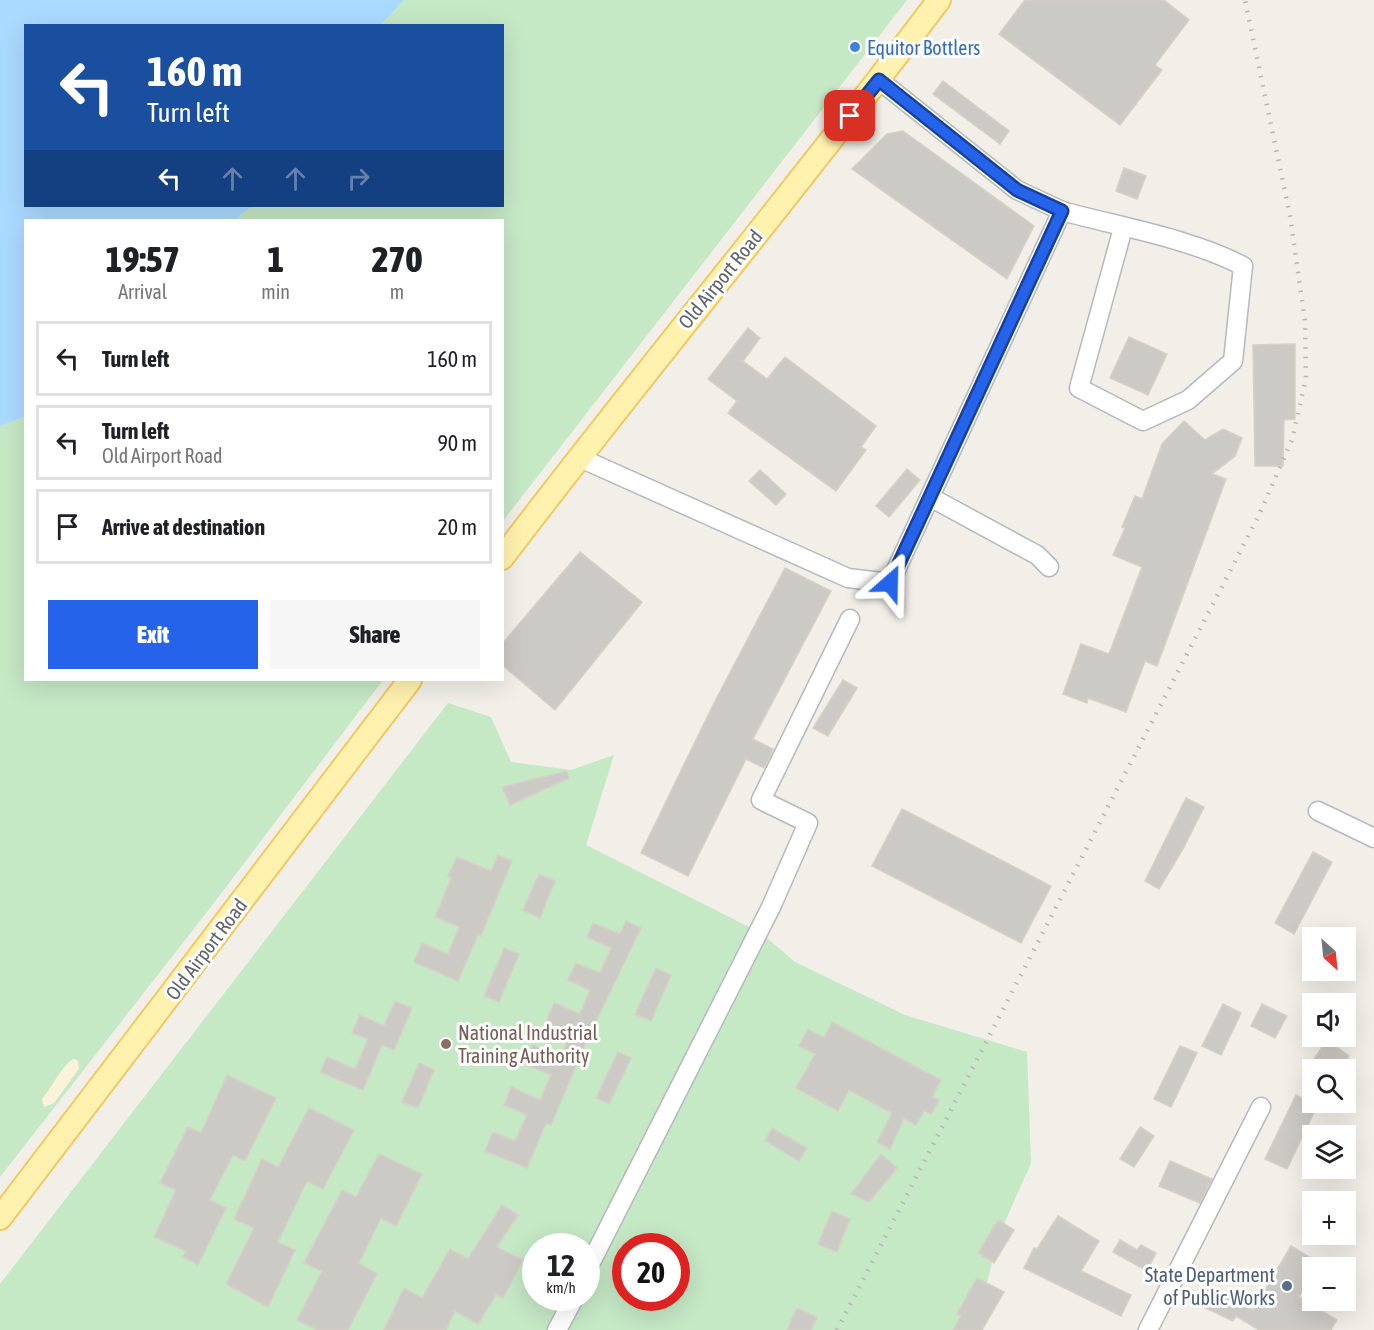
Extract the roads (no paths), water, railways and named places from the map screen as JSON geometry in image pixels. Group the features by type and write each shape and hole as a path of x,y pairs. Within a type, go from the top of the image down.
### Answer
{"main road":[{"name":"Old Airport Road","path":"504,555 578,457 879,80 939,0"},
{"name":"Old Airport Road","path":"0,1218 409,681"}],"street":[{"path":"879,80 1017,190 1062,211 1220,254 1243,266 1233,361 1188,400 1143,421 1079,388 1123,228"},
{"path":"578,457 848,578 890,583 1062,211"},
{"path":"930,497 1037,555 1049,567"},
{"path":"600,1244 771,907 808,824 761,800 850,619"},
{"path":"1318,811 1374,837"},
{"path":"1148,1330 1261,1107"},
{"path":"557,1330 566,1311"}],"water":[{"path":"0,0 404,0 382,24 24,24 24,207 251,207 236,219 24,219 24,417 0,426"}],"railway":[{"path":"837,1330 1258,517 1292,440 1306,378 1305,321 1290,216 1245,0"}],"place":[{"name":"Equitor Bottlers","path":"855,47"},
{"name":"National Industrial Training Authority","path":"446,1044"},
{"name":"State Department of Public Works","path":"1287,1286"}]}
